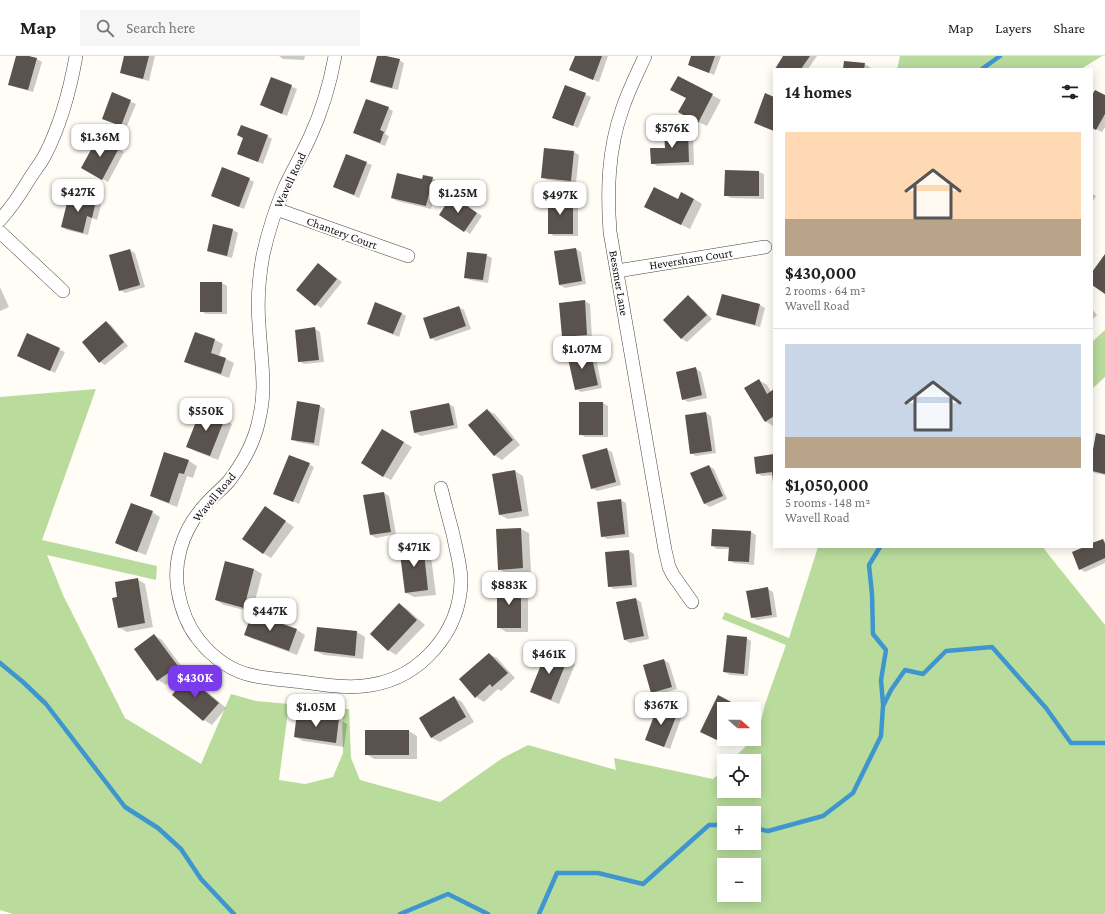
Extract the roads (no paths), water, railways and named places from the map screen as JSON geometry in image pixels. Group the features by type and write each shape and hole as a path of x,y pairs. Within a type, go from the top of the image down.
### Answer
{"street":[{"path":"0,220 18,198 44,156 52,139 60,120 71,82 76,56"},
{"name":"Wavell Road","path":"336,56 322,108 310,138 276,209 262,258 258,321 263,387 262,406 254,439 245,458 236,471 225,485 201,509 192,522 184,538 178,556 176,574 177,585 180,603 187,623 197,638 211,654 238,671 252,676 351,687 369,686 382,683 406,673 426,659 442,641 452,622 459,600 461,581 460,562 441,488"},
{"name":"Bessmer Lane","path":"645,56 621,111 614,136 609,167 608,204 610,232 665,550 669,567 673,575 692,602"},
{"name":"Chantery Court","path":"276,209 408,256"},
{"path":"0,232 63,291"},
{"name":"Heversham Court","path":"617,271 765,247"}],"waterway":[{"path":"983,68 1000,56"},
{"path":"879,548 869,565 872,594 873,634 886,650 881,680 883,704"},
{"path":"761,830 768,831 823,816 853,793 881,736 883,706 891,690 905,670 923,674 946,651 992,647 1046,708 1071,743 1105,743"},
{"path":"0,663 46,704 125,807 158,828 181,849 201,879 234,914"},
{"path":"539,914 557,873 598,873 643,884 709,825 717,825"},
{"path":"400,914 448,894 488,914"}]}
